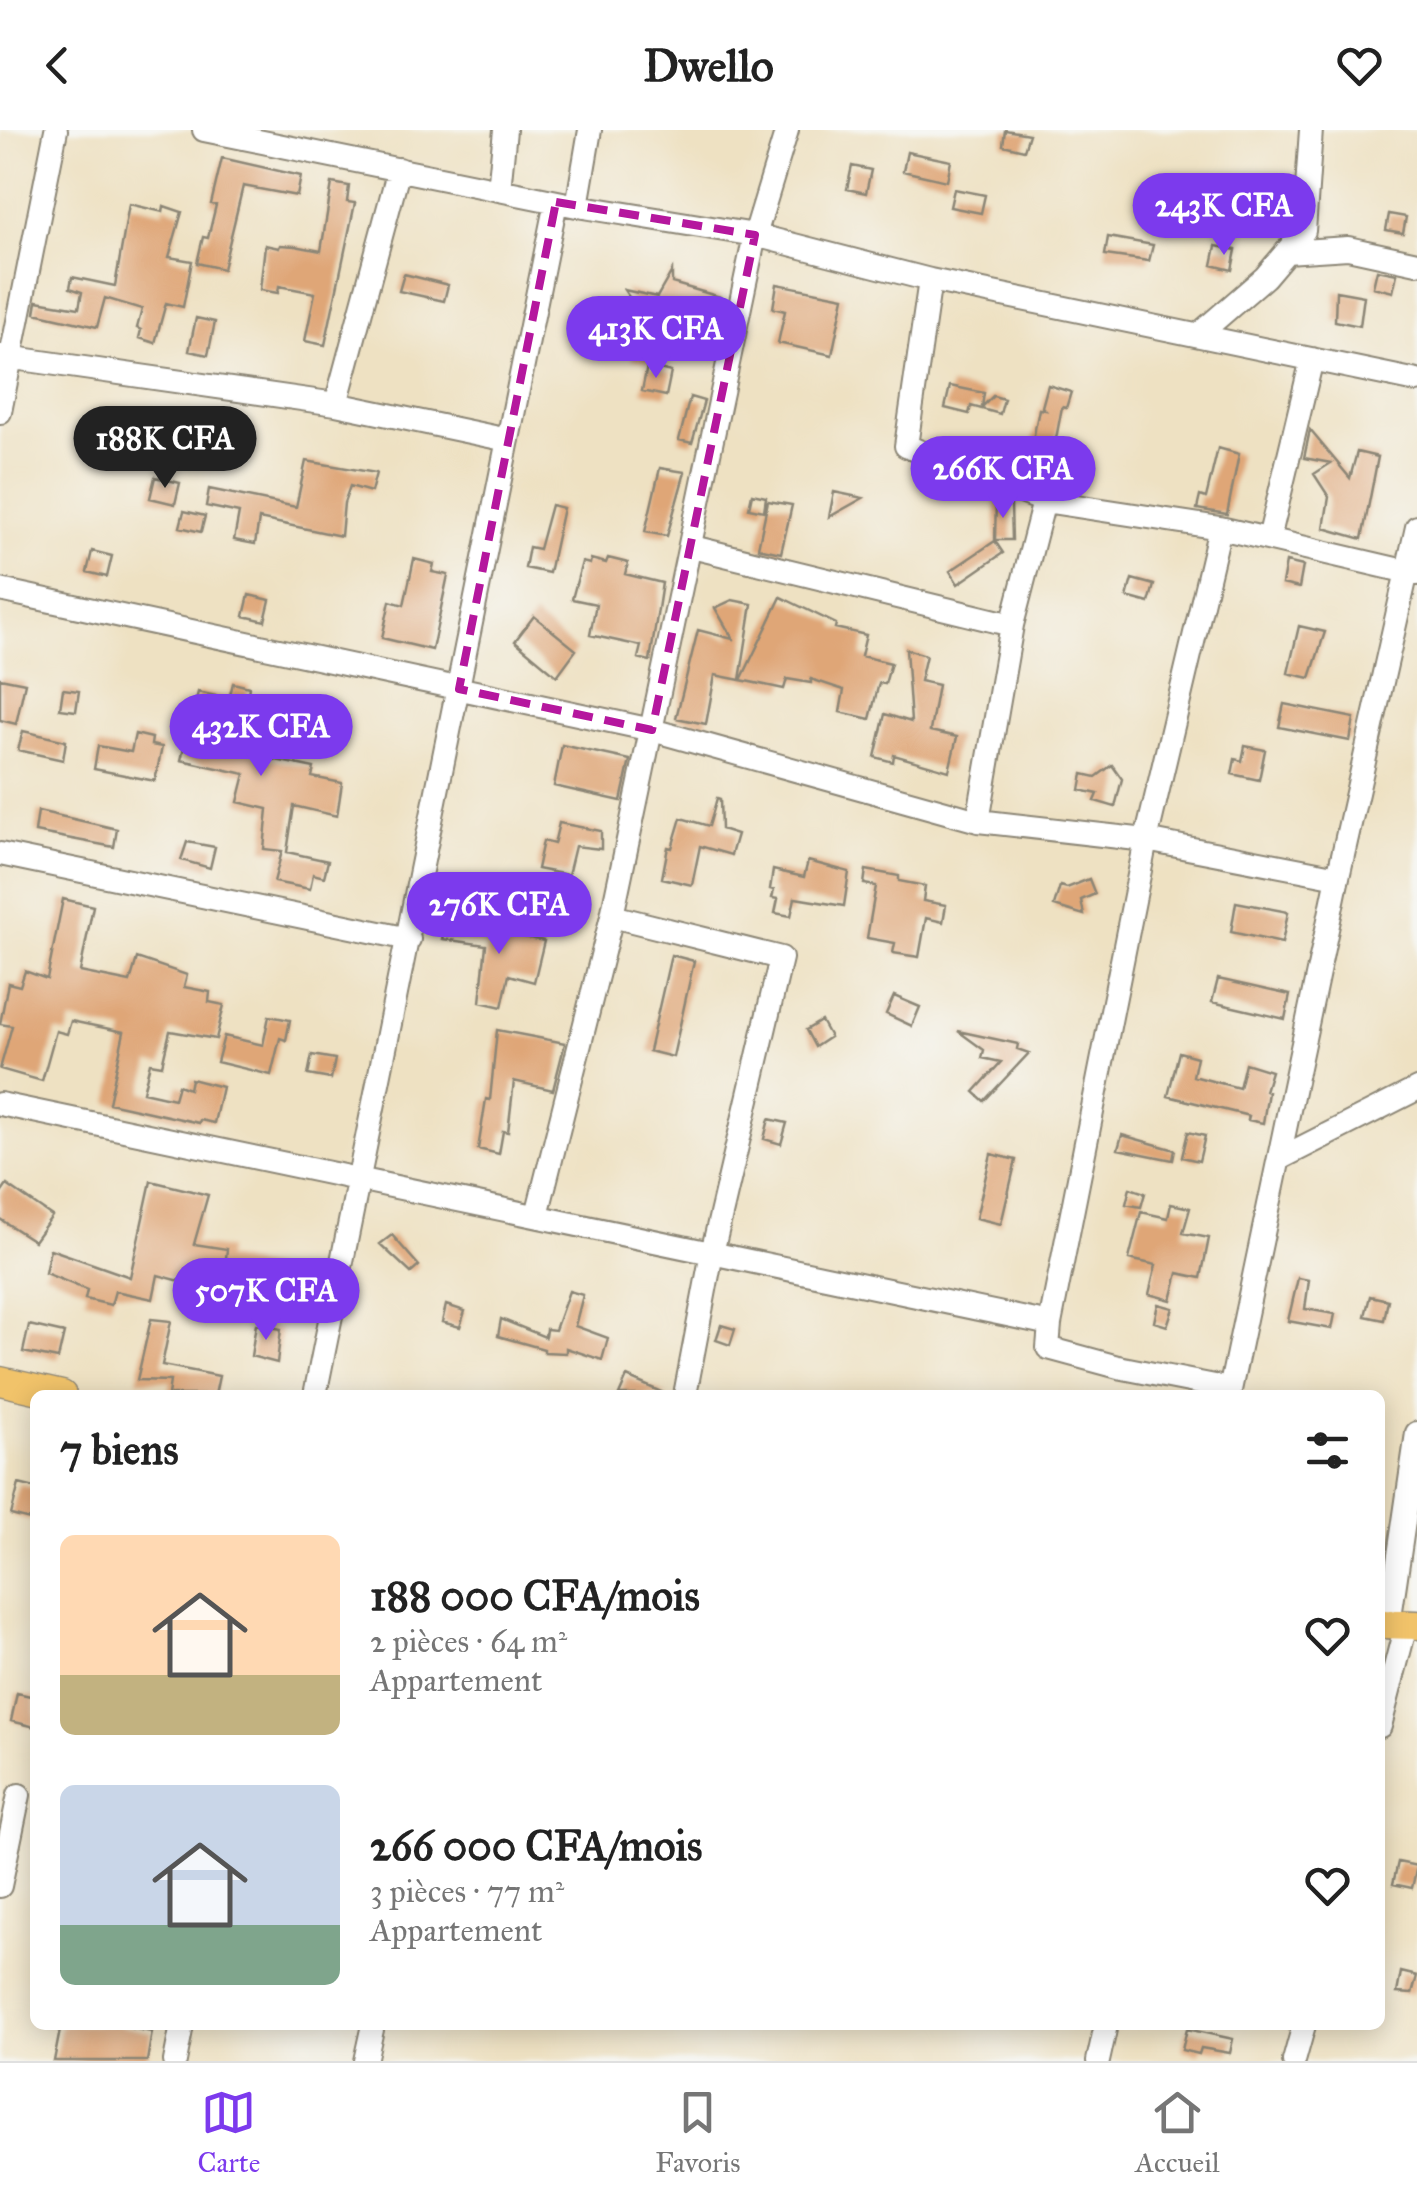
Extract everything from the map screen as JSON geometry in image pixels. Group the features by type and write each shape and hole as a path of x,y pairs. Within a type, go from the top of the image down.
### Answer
{"main road":[{"path":"0,1381 40,1390"}],"street":[{"path":"0,412 6,358 56,130"},
{"path":"204,130 259,135 566,204 755,235 930,280 1417,381"},
{"path":"499,190 505,130"},
{"path":"316,1390 508,440 566,204 590,130"},
{"path":"537,1216 612,916 755,235 787,130"},
{"path":"1198,336 1265,276 1304,231 1312,130"},
{"path":"336,404 399,169"},
{"path":"1286,252 1348,248 1417,263"},
{"path":"930,280 906,446 1044,501 1220,528 1412,572"},
{"path":"6,358 336,404 508,440"},
{"path":"1269,539 1312,359"},
{"path":"978,821 1012,625 1044,501"},
{"path":"1229,1390 1338,877 1412,572 1417,526"},
{"path":"1220,528 1146,840 1048,1348 1220,1390"},
{"path":"692,546 1012,625"},
{"path":"0,590 652,730 978,821 1146,840 1338,877"},
{"path":"0,854 409,939"},
{"path":"612,916 781,958 712,1252 686,1390"},
{"path":"1281,1158 1417,1089"},
{"path":"0,1104 357,1182 1050,1324"},
{"path":"1385,1698 1398,1624 1417,1433"},
{"path":"0,1886 18,1795"},
{"path":"175,2061 181,2030"},
{"path":"366,2061 371,2030"},
{"path":"1098,2061 1105,2030"},
{"path":"1294,2061 1303,2030"}],"highlighted area":[{"path":"556,202 755,235 652,730 459,689"}],"building":[{"path":"1005,130 1029,134 1024,150 1003,145"},
{"path":"907,152 951,161 947,181 903,171"},
{"path":"222,158 301,176 297,196 243,186 223,269 197,263 216,205 211,204"},
{"path":"852,166 871,170 866,193 847,189"},
{"path":"332,183 349,186 347,202 355,203 325,345 305,341 315,293 279,286 278,293 260,290 265,245 321,251"},
{"path":"954,189 985,195 981,213 950,207"},
{"path":"129,204 163,212 164,206 182,212 169,257 192,261 183,307 166,303 155,343 139,338 141,330 137,328 142,309 105,298 97,327 35,313 37,301 79,308 82,292 70,288 72,277 115,286"},
{"path":"1389,214 1406,217 1403,233 1386,230"},
{"path":"1108,237 1153,245 1149,261 1105,255"},
{"path":"1216,246 1236,250 1232,270 1212,265"},
{"path":"1377,270 1397,274 1393,292 1373,287"},
{"path":"672,271 672,283 720,297 715,321 667,310 655,363 632,359 641,314 624,290 657,297"},
{"path":"404,274 448,285 444,301 399,291"},
{"path":"777,284 844,297 832,355 778,343 785,311 773,308"},
{"path":"1336,291 1364,296 1360,326 1335,321"},
{"path":"196,318 215,322 208,355 189,351"},
{"path":"647,366 671,372 666,396 642,391"},
{"path":"1048,385 1071,392 1066,408 1062,407 1055,444 1033,440 1039,409 1045,410 1042,407"},
{"path":"950,386 984,393 982,407 993,396 1004,399 1000,414 971,406 969,414 945,408"},
{"path":"690,397 704,401 692,443 679,440"},
{"path":"1310,430 1350,478 1357,452 1378,457 1362,539 1324,528 1329,497 1314,474 1331,463 1304,458"},
{"path":"1218,448 1239,454 1227,514 1197,509 1200,496 1206,498"},
{"path":"306,461 376,473 371,492 350,486 341,536 259,519 255,544 234,540 239,513 206,506 209,489 296,507"},
{"path":"660,468 685,472 667,536 645,532"},
{"path":"155,477 180,483 175,504 150,498"},
{"path":"834,492 863,498 829,517"},
{"path":"752,494 766,497 764,511 749,508"},
{"path":"996,498 1011,504 1012,540 995,540"},
{"path":"768,501 792,505 781,553 758,548"},
{"path":"551,505 563,508 549,573 525,568 529,547 539,549"},
{"path":"184,511 205,516 201,532 180,527"},
{"path":"995,541 1003,553 958,584 950,571"},
{"path":"92,551 112,556 107,577 87,572"},
{"path":"608,558 628,563 625,574 662,583 650,661 638,658 641,646 590,635 596,604 572,599 582,562 590,564 591,559 606,563"},
{"path":"414,559 434,564 432,572 448,575 432,650 382,638 390,601 404,605"},
{"path":"1286,562 1303,566 1299,588 1282,584"},
{"path":"1132,579 1154,585 1149,603 1127,597"},
{"path":"249,595 270,600 265,621 244,616"},
{"path":"781,597 836,624 835,628 866,635 861,656 891,663 885,684 879,683 870,719 840,712 844,690 811,679 811,683 787,679 784,689 741,680"},
{"path":"732,600 752,604 740,680 715,675 706,724 676,718 698,630 733,639 715,608"},
{"path":"534,616 576,650 557,676 515,641"},
{"path":"1299,626 1325,632 1310,678 1288,673"},
{"path":"906,649 926,655 920,681 938,685 930,731 957,737 949,771 894,755 893,762 875,757 885,714 911,722"},
{"path":"0,678 25,683 16,724 0,720"},
{"path":"233,683 249,687 239,748 314,768 312,777 342,783 337,816 294,806 287,852 328,861 324,877 313,874 310,889 274,882 282,851 264,849 268,809 238,802 245,774 181,760 198,692 229,699"},
{"path":"63,689 79,691 76,711 60,709"},
{"path":"1284,704 1354,718 1350,741 1279,727"},
{"path":"23,731 66,741 63,760 18,750"},
{"path":"135,734 152,738 151,745 162,747 155,781 94,769 98,746 131,752"},
{"path":"562,745 630,760 621,801 554,786"},
{"path":"1245,746 1265,750 1259,780 1232,774 1235,759 1242,761"},
{"path":"1112,765 1122,779 1115,807 1095,801 1098,794 1080,790 1083,774 1096,777"},
{"path":"717,798 721,829 737,834 731,855 700,846 692,885 662,878 668,847 672,848 681,818 709,826"},
{"path":"38,811 117,829 114,847 35,832"},
{"path":"559,823 601,831 601,849 575,846 568,875 537,869 543,841 554,844"},
{"path":"187,842 215,847 210,868 181,860"},
{"path":"808,861 849,872 844,906 795,898 791,916 775,913 778,899 772,898 774,890 770,889 773,870 804,877"},
{"path":"866,870 925,886 923,901 946,905 943,922 926,918 919,957 893,953 895,943 867,938 876,886 864,884"},
{"path":"1089,879 1095,894 1081,900 1084,915 1054,906 1060,886 1067,888"},
{"path":"63,899 93,906 80,972 130,982 137,958 187,975 184,987 210,992 209,1002 224,1005 216,1039 170,1031 162,1065 150,1063 143,1092 174,1099 178,1085 189,1089 191,1079 222,1087 214,1123 109,1103 124,1032 71,1021 67,1034 56,1031 42,1081 0,1069 12,1026 0,1024 8,983 20,986 25,971 47,979"},
{"path":"1236,902 1288,912 1282,943 1231,932"},
{"path":"448,916 472,926 544,941 534,982 509,975 502,1007 480,1002 486,945 442,939"},
{"path":"671,955 694,961 673,1057 649,1051"},
{"path":"1218,979 1290,995 1285,1019 1212,1002"},
{"path":"894,996 920,1007 912,1026 886,1014"},
{"path":"269,1016 290,1020 286,1040 280,1038 271,1075 217,1062 224,1036 263,1045"},
{"path":"821,1021 830,1037 815,1047 806,1030"},
{"path":"497,1030 565,1043 553,1090 514,1081 508,1132 503,1131 499,1154 478,1149 486,1099 490,1100"},
{"path":"958,1031 1018,1044 1017,1049 1029,1053 984,1101 974,1092 1001,1062 982,1058 984,1050"},
{"path":"1179,1052 1197,1057 1193,1076 1239,1088 1245,1063 1271,1071 1263,1123 1168,1096"},
{"path":"312,1055 335,1059 331,1079 308,1075"},
{"path":"769,1119 787,1123 781,1144 764,1139"},
{"path":"1188,1132 1205,1136 1199,1161 1182,1157"},
{"path":"1122,1135 1175,1150 1173,1160 1118,1149"},
{"path":"991,1154 1016,1160 1001,1224 976,1218"},
{"path":"151,1181 208,1195 194,1244 227,1249 226,1258 276,1270 270,1290 225,1276 187,1270 184,1282 158,1275 153,1299 115,1291 111,1305 85,1299 87,1290 45,1273 50,1249 130,1277"},
{"path":"7,1185 52,1216 34,1241 0,1219 0,1195"},
{"path":"1130,1188 1145,1193 1141,1207 1126,1204"},
{"path":"1171,1204 1190,1208 1183,1233 1209,1238 1201,1278 1178,1273 1171,1300 1149,1294 1156,1265 1129,1259 1141,1212 1168,1218"},
{"path":"392,1235 419,1266 411,1273 380,1244"},
{"path":"1298,1278 1309,1280 1305,1309 1335,1314 1332,1329 1288,1321"},
{"path":"569,1291 583,1295 575,1326 608,1338 602,1360 566,1348 566,1353 544,1352 498,1336 501,1319 545,1337 546,1329 555,1330"},
{"path":"1370,1296 1388,1300 1384,1320 1365,1316"},
{"path":"1158,1304 1173,1308 1167,1326 1154,1322"},
{"path":"446,1305 465,1311 460,1327 442,1322"},
{"path":"151,1319 171,1321 162,1365 219,1376 216,1390 169,1390 170,1381 137,1380"},
{"path":"256,1324 281,1329 277,1363 251,1356"},
{"path":"29,1325 64,1333 58,1359 23,1352"},
{"path":"721,1325 735,1329 730,1345 716,1340"},
{"path":"627,1377 657,1390 621,1390"},
{"path":"19,1484 30,1487 30,1520 11,1515"},
{"path":"17,1693 30,1696 30,1726 11,1721"},
{"path":"1398,1862 1417,1866 1412,1888 1393,1884"},
{"path":"1401,1972 1417,1976 1412,1994 1397,1993"},
{"path":"60,2030 152,2032 147,2061 54,2061"},
{"path":"1187,2030 1233,2039 1230,2053 1201,2048 1199,2054 1182,2050"}]}
